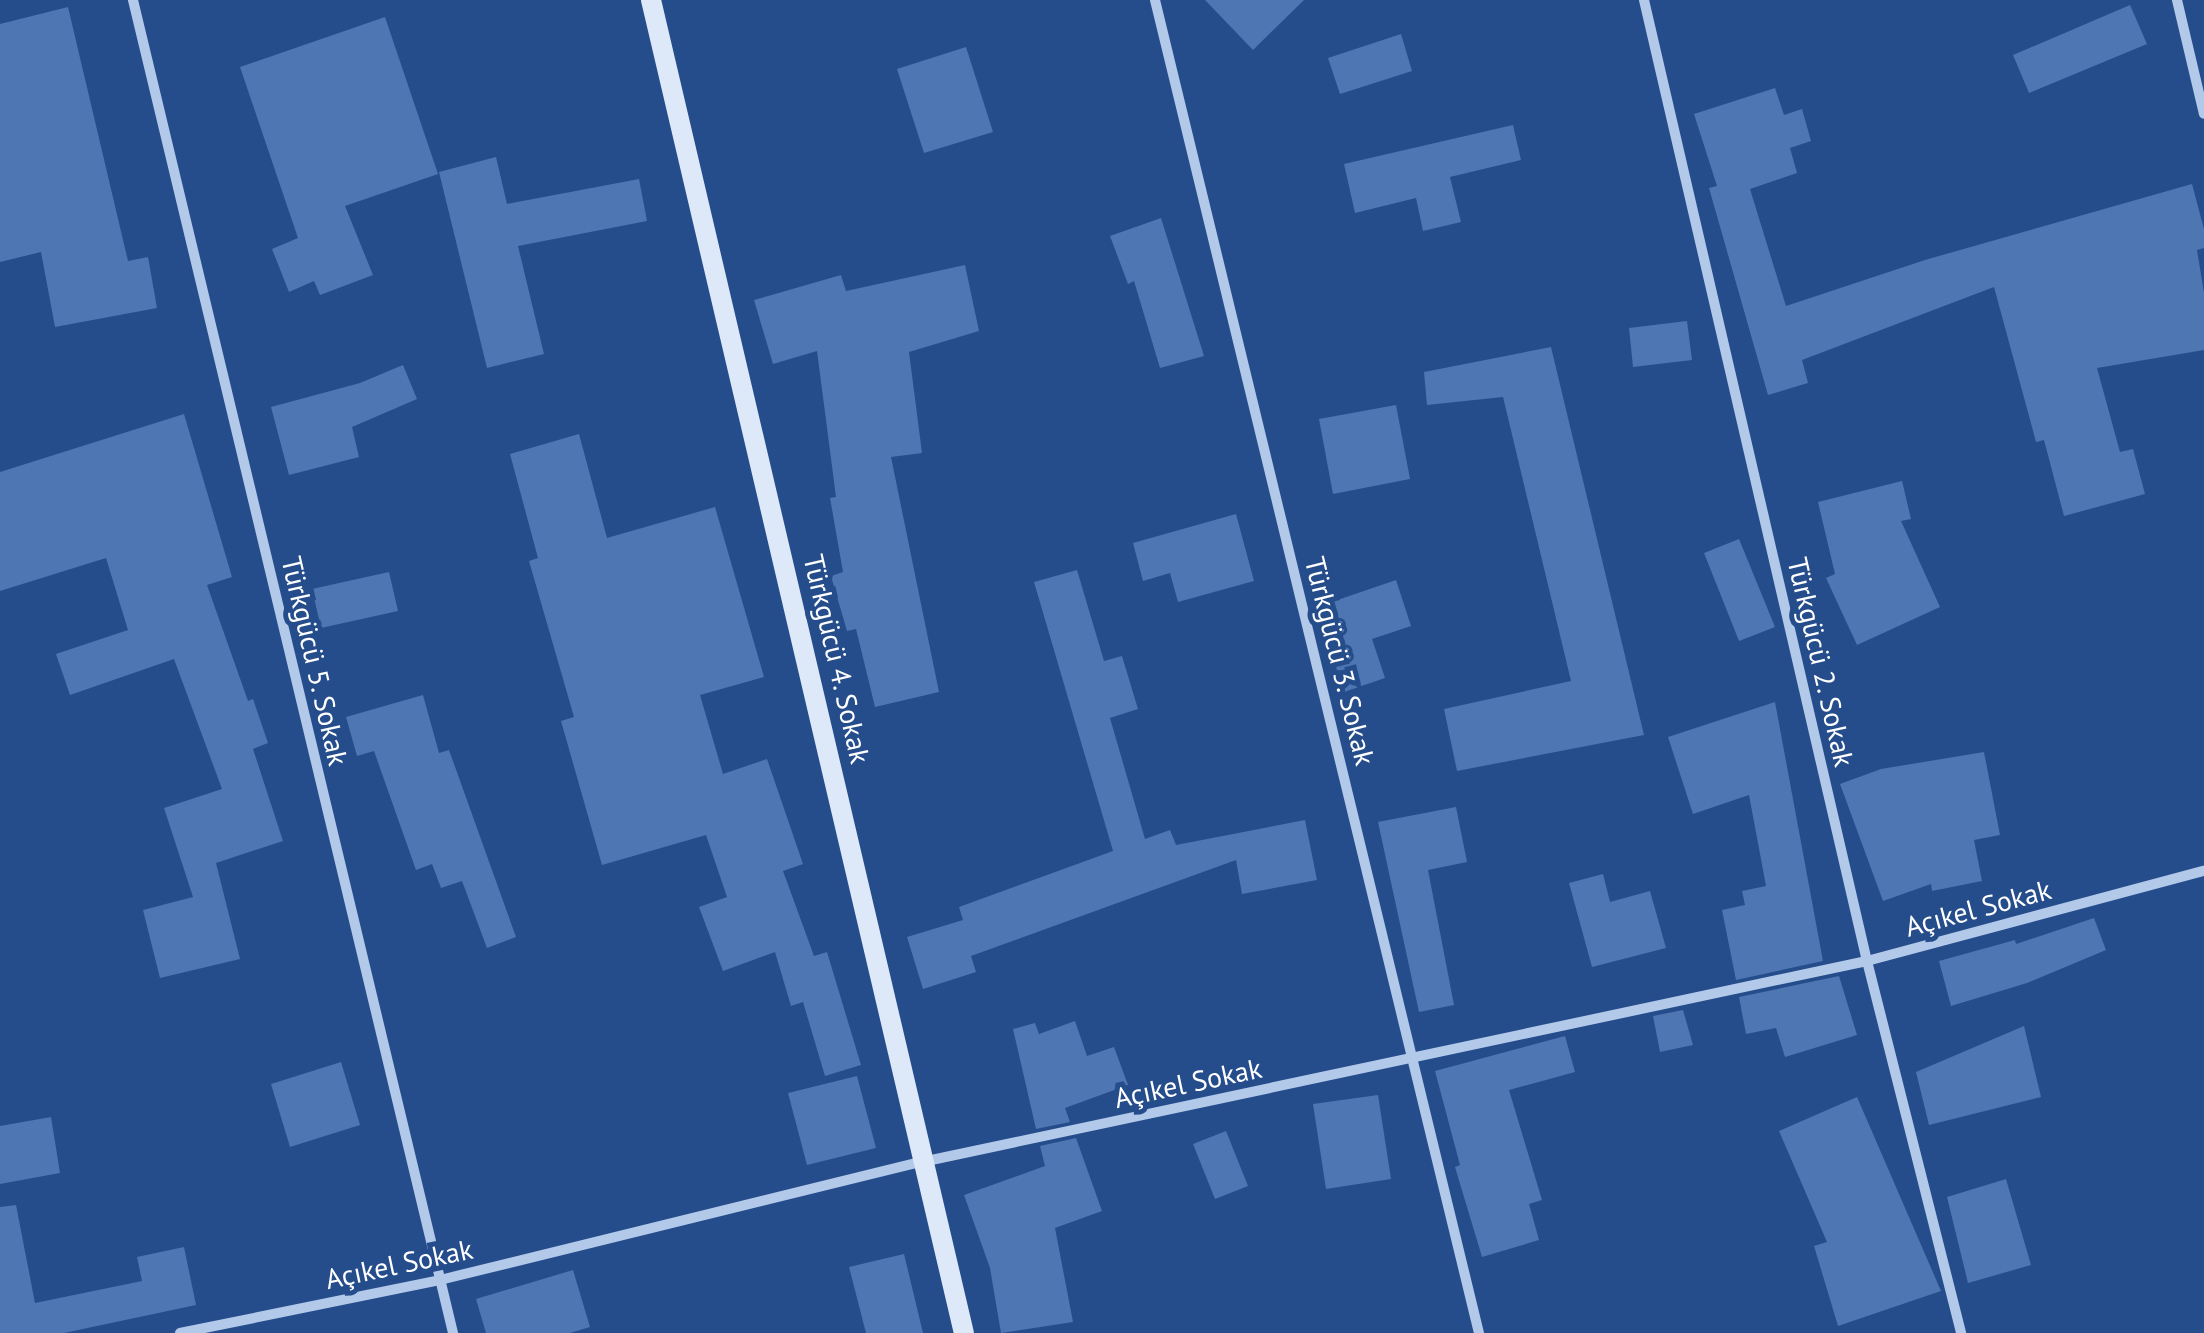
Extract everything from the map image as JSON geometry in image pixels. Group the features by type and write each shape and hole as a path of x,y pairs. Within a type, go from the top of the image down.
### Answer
{"main road":[{"name":"Türkgücü 4. Sokak","path":"651,0 848,825 964,1333"}],"street":[{"name":"Türkgücü 5. Sokak","path":"134,0 453,1333"},
{"name":"Türkgücü 3. Sokak","path":"1155,0 1479,1333"},
{"name":"Türkgücü 2. Sokak","path":"1644,0 1868,961 1960,1333"},
{"path":"2177,0 2204,114"},
{"name":"Açıkel Sokak","path":"180,1333 440,1280 922,1162 1868,961 2204,871"}],"building":[{"path":"1205,0 1304,0 1253,50"},
{"path":"2130,5 2147,44 2029,93 2013,55"},
{"path":"68,7 128,261 148,257 157,308 55,327 41,252 0,262 0,24"},
{"path":"385,17 438,174 345,206 373,275 320,295 314,281 289,292 272,249 298,238 240,67"},
{"path":"1401,34 1412,71 1340,94 1328,58"},
{"path":"966,47 993,132 924,153 897,69"},
{"path":"1775,88 1784,115 1802,109 1811,141 1790,148 1797,173 1750,189 1786,306 1925,260 2192,184 2204,229 2204,248 2197,250 2204,293 2204,350 2097,368 2120,452 2133,449 2145,494 2064,516 2044,440 2036,442 1994,287 1802,360 1808,383 1768,395 1709,188 1717,186 1694,114"},
{"path":"1513,125 1521,160 1450,177 1461,222 1423,231 1416,198 1355,213 1344,164"},
{"path":"496,157 507,204 639,179 647,221 518,246 544,354 487,368 439,172"},
{"path":"1161,218 1204,356 1160,368 1134,281 1128,284 1110,236"},
{"path":"965,265 979,331 909,352 922,453 891,457 939,692 875,707 856,629 847,631 831,576 843,572 830,498 836,497 817,351 773,364 754,300 841,275 846,291"},
{"path":"1687,321 1692,360 1633,367 1629,328"},
{"path":"1551,347 1644,735 1457,771 1444,709 1571,681 1503,397 1427,405 1424,372"},
{"path":"403,365 417,399 352,427 359,457 289,475 271,407 360,383"},
{"path":"1396,405 1410,479 1333,494 1319,419"},
{"path":"184,414 232,577 207,585 248,701 253,699 268,743 253,749 283,841 216,863 240,959 160,978 143,910 193,897 164,808 222,789 174,659 70,695 56,654 128,630 106,558 0,591 0,472"},
{"path":"579,434 607,538 715,507 764,677 700,695 723,774 767,759 803,864 783,871 814,956 827,952 861,1065 825,1076 803,1002 791,1006 775,952 723,971 699,907 727,897 706,835 602,865 561,721 574,717 529,561 538,558 510,454"},
{"path":"1902,481 1911,519 1901,521 1940,607 1857,645 1826,578 1835,574 1818,502"},
{"path":"1236,514 1254,581 1178,602 1170,573 1143,581 1133,543"},
{"path":"1739,539 1775,627 1739,641 1704,553"},
{"path":"1077,570 1104,661 1122,656 1138,709 1110,718 1145,839 1170,830 1176,845 1305,820 1317,880 1242,894 1236,860 971,956 976,972 923,989 907,937 963,920 959,907 1113,851 1034,582"},
{"path":"389,572 398,611 321,628 312,589"},
{"path":"1396,580 1411,626 1372,639 1385,678 1344,692 1317,607"},
{"path":"423,695 439,753 449,750 516,937 487,948 462,881 441,888 432,864 416,870 374,751 357,756 346,717"},
{"path":"1775,702 1823,961 1736,980 1722,910 1745,905 1742,891 1766,886 1749,795 1693,814 1668,737"},
{"path":"1984,752 2000,835 1974,840 1982,881 1932,891 1931,884 1883,901 1840,784 1881,769"},
{"path":"1456,807 1467,862 1428,870 1454,1005 1419,1012 1378,822"},
{"path":"1603,874 1610,902 1650,891 1666,948 1592,967 1569,883"},
{"path":"2094,918 2106,950 2027,983 1951,1006 1939,961 2015,940 2016,944"},
{"path":"1839,976 1857,1035 1785,1057 1776,1028 1746,1034 1739,997"},
{"path":"1683,1010 1693,1045 1660,1052 1653,1016"},
{"path":"1075,1021 1087,1056 1114,1047 1128,1085 1065,1108 1070,1122 1036,1129 1013,1029 1035,1023 1039,1034"},
{"path":"2024,1026 2041,1097 1929,1125 1916,1072"},
{"path":"1565,1036 1575,1072 1509,1090 1542,1200 1529,1204 1539,1240 1482,1257 1455,1167 1460,1165 1435,1071"},
{"path":"341,1062 360,1125 290,1147 271,1084"},
{"path":"857,1076 876,1148 807,1165 788,1093"},
{"path":"1378,1095 1391,1179 1326,1189 1313,1104"},
{"path":"1857,1097 1941,1291 1838,1326 1814,1246 1827,1242 1779,1131"},
{"path":"51,1117 60,1173 0,1184 0,1126"},
{"path":"1226,1131 1248,1186 1215,1199 1193,1144"},
{"path":"1076,1138 1102,1211 1055,1228 1073,1322 1001,1333 990,1268 964,1195 1045,1166 1040,1146"},
{"path":"2006,1179 2031,1265 1968,1283 1947,1197"},
{"path":"16,1205 35,1303 142,1281 137,1257 184,1247 196,1305 64,1333 0,1333 0,1207"},
{"path":"904,1254 923,1333 866,1333 849,1267"},
{"path":"573,1270 590,1327 570,1333 486,1333 476,1299"}]}
